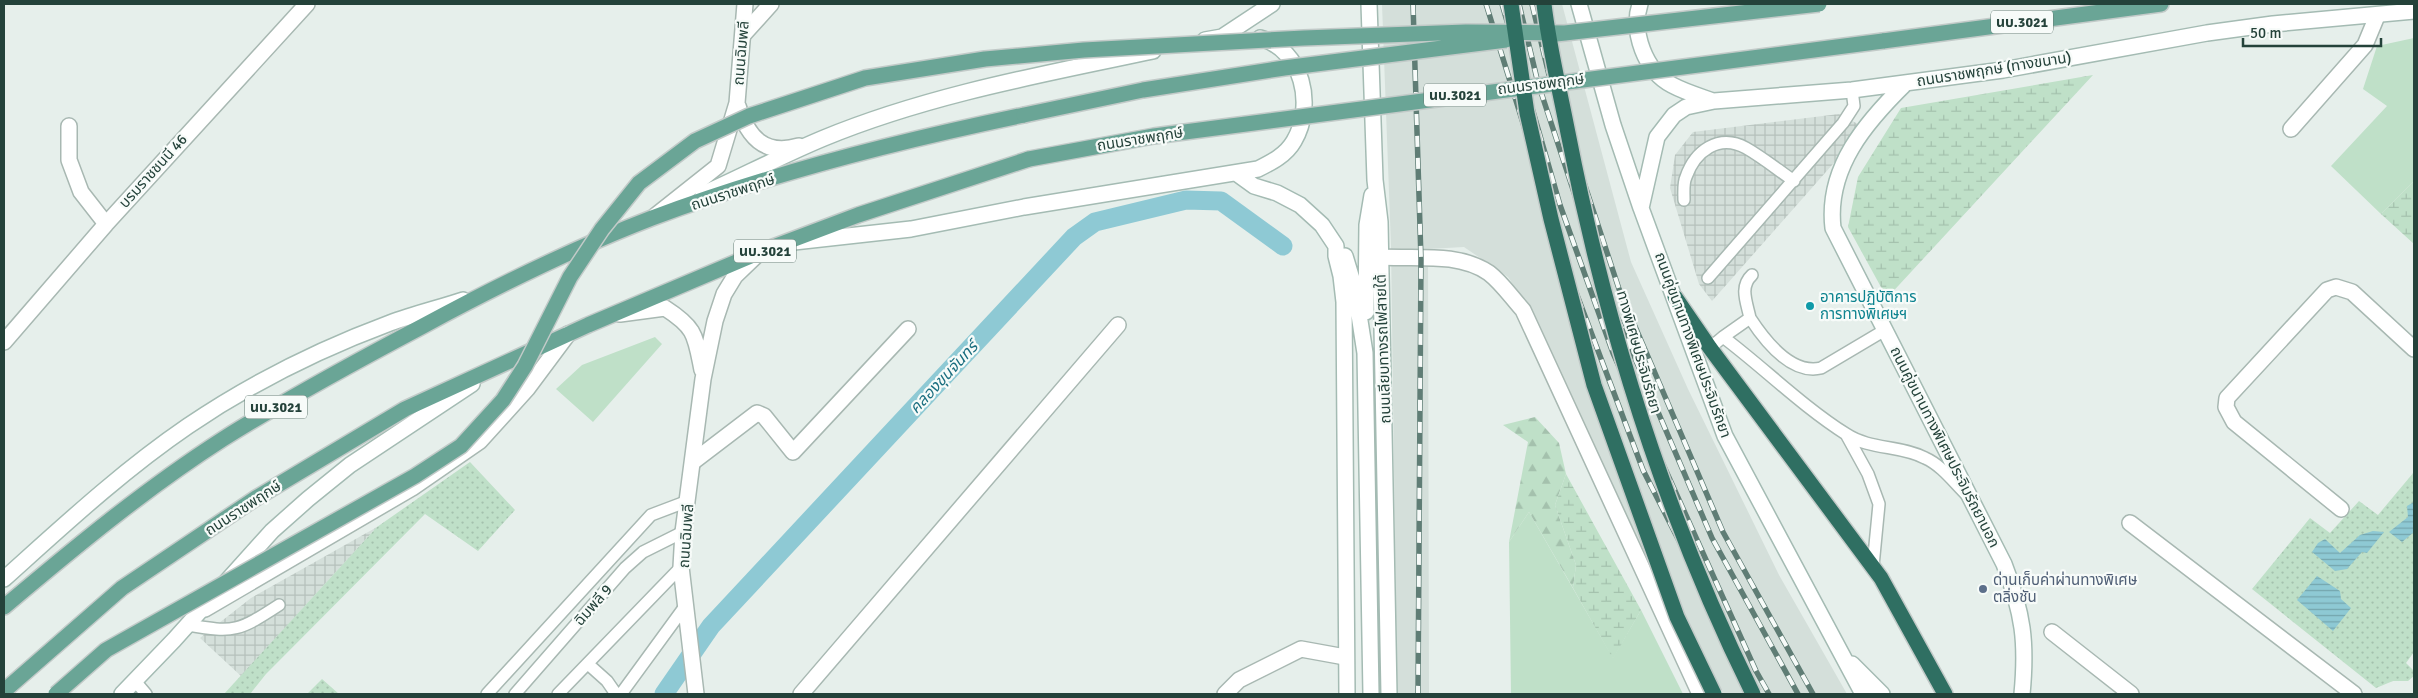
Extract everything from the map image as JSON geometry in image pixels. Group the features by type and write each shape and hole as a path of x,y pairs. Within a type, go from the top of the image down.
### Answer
{"highway":[{"path":"1511,4 1527,113 1551,219 1594,385 1677,617 1714,694"},
{"name":"ทางพิเศษประจิมรัถยา","path":"1544,4 1582,203 1613,330 1646,438 1682,533 1753,694"},
{"path":"1676,297 1710,348 1873,566 1945,694"}],"main road":[{"name":"บรมราชชนนี 46","path":"4,342 106,224 307,4"},
{"name":"ถนนฉิมพลี","path":"652,218 718,166 737,103 745,4"},
{"path":"743,34 771,4"},
{"name":"ถนนราชพฤกษ์","path":"1222,37 1272,4"},
{"name":"ถนนเลียบทางรถไฟสายใต้","path":"1369,4 1375,180 1380,222 1389,694"},
{"name":"ถนนคู่ขนานทางพิเศษประจิมรัถยา","path":"1579,4 1613,126 1641,208 1676,297 1725,436 1838,651 1863,694"},
{"path":"1640,4 1637,13 1637,35 1657,75 1671,85 1714,101"},
{"name":"ถนนราชพฤกษ์","path":"652,218 856,154 908,140 1143,90 1284,68 1566,32 1819,4"},
{"name":"ถนนราชพฤกษ์","path":"4,690 122,588 256,498 405,409 568,334 760,252 858,215 1029,159 1164,135 2161,4"},
{"name":"ถนนราชพฤกษ์ (ทางขนาน)","path":"1641,208 1657,137 1664,125 1686,107 1714,101 1852,90 2003,70 2207,33 2273,24 2377,16 2414,11"},
{"path":"2291,129 2365,45 2377,16"},
{"path":"56,694 106,650 415,476 461,446 503,400 525,366 570,277 602,229 639,183 695,141 749,116 865,78 984,59 1084,50 1333,36 1466,32 1566,32"},
{"name":"ถนนราชพฤกษ์","path":"4,607 84,539 221,440 366,356 480,295 824,138 899,112 1008,81 1222,37 1255,36 1273,43 1289,57 1301,77 1306,99 1303,121 1294,142 1278,158 1258,169 1024,207 911,229 785,243"},
{"name":"ถนนคู่ขนานทางพิเศษประจิมรัถยานอก","path":"1906,83 1863,128 1849,151 1832,195 1833,228 2004,564 2016,595 2025,645 2022,694"},
{"name":"ถนนฉิมพลี","path":"737,103 742,120 753,136 768,148 786,150 824,138"},
{"path":"69,126 70,160 81,192 106,224"},
{"path":"1236,173 1254,186 1277,193 1300,205 1322,225 1336,246 1344,253 1351,272 1365,353"},
{"path":"1371,694 1365,353 1367,225 1375,180"},
{"path":"1336,246 1344,302 1345,657 1347,694"},
{"name":"ถนนฉิมพลี","path":"696,694 681,568 683,532 694,461 703,379 710,341 724,294 735,276 760,252"},
{"path":"1380,257 1452,258 1489,273 1523,310 1700,694"},
{"path":"2341,509 2234,422 2226,407 2227,398 2320,297 2327,290 2336,287 2352,292 2414,349"},
{"name":"ถนนราชพฤกษ์","path":"4,579 120,476 188,426 240,394 295,364 392,322 480,295"},
{"name":"ถนนฉิมพลี","path":"610,316 665,308 685,321 696,337 703,379"},
{"path":"800,694 1118,325"},
{"path":"694,461 757,413 764,416 793,452 908,329"},
{"path":"199,612 412,488 480,441 527,390 568,334"},
{"name":"ถนนราชพฤกษ์","path":"122,694 188,626 265,538 308,499 350,465 411,423 507,362"},
{"path":"2130,523 2354,694"},
{"path":"2052,632 2131,694"},
{"path":"1224,694 1239,680 1301,648 1345,657"},
{"path":"1838,651 1882,694"}],"lane":[{"path":"1708,278 1843,123 1854,106 1852,90"},
{"path":"1684,200 1685,178 1692,163 1702,151 1714,144 1727,143 1744,147 1794,181"},
{"path":"1752,275 1747,280 1744,290 1750,318 1762,336 1783,357 1802,368 1811,370 1821,368 1885,330"},
{"path":"1710,348 1750,318"},
{"path":"1723,337 1802,402 1846,434 1874,447 1908,452 1926,458 1939,467 1973,502"},
{"path":"1846,434 1868,474 1879,504 1873,566"},
{"path":"487,694 651,515 688,501"},
{"name":"ฉิมพลี 9","path":"515,694 625,568 643,552 683,532"},
{"path":"558,694 681,568"},
{"path":"188,626 224,631 248,625 279,605"},
{"path":"621,694 687,612"},
{"path":"588,664 607,681 616,694"},
{"path":"135,681 146,694"}],"shaded area":[{"path":"1382,4 1562,4 1631,262 1688,389 1779,575 1847,694 1709,694 1532,312 1508,277 1464,247 1428,249 1429,694 1397,694 1391,246"},
{"path":"1839,114 1858,124 1840,156 1712,301 1699,284 1670,188 1675,155 1693,132"},
{"path":"377,527 241,676 200,638 251,598"}],"green space":[{"path":"2414,38 2414,181 2381,214 2331,166 2387,106 2363,89 2377,46"},
{"path":"2093,75 1887,298 1848,227 1858,177 1901,108"},
{"path":"2414,181 2414,244 2381,214"},
{"path":"655,337 662,344 593,422 556,389 582,365"},
{"path":"1535,417 1559,443 1566,474 1555,505 1576,565 1573,588 1529,512 1509,542 1528,442 1503,425"},
{"path":"470,462 515,510 478,551 425,514 266,674 250,694 224,694 377,527"},
{"path":"2414,472 2414,652 2406,663 2414,671 2414,676 2408,681 2393,681 2376,688 2252,589 2310,518 2330,533 2359,501 2378,515"},
{"path":"1566,474 1641,610 1613,659 1573,588 1576,565 1555,505"},
{"path":"1529,512 1613,658 1641,610 1683,694 1511,694 1509,542"},
{"path":"322,679 339,694 307,694"}],"water":[{"path":"2414,502 2414,532 2402,542 2389,532 2408,517 2407,506"},
{"path":"2373,531 2384,532 2367,553 2362,552 2347,569 2335,571 2312,552 2318,543 2325,539 2340,553 2360,535"},
{"path":"2317,576 2340,591 2341,599 2351,608 2333,631 2297,600"}],"waterway":[{"name":"คลองขุนจันทร์","path":"664,694 711,626 1074,237 1095,222 1186,200 1221,201 1283,246"}],"railway":[{"path":"1413,4 1421,259 1418,694"},
{"path":"1486,4 1574,287 1643,470 1757,694"},
{"path":"1502,4 1560,205 1613,353 1756,671 1769,694"},
{"path":"1519,4 1538,83 1607,293 1712,538 1798,694"},
{"path":"1532,4 1550,79 1619,289 1723,532 1813,694"}],"place":[{"name":"อาคารปฏิบัติการ การทางพิเศษฯ","path":"1810,306"},
{"name":"ด่านเก็บค่าผ่านทางพิเศษ ตลิ่งชัน","path":"1983,589"}]}
